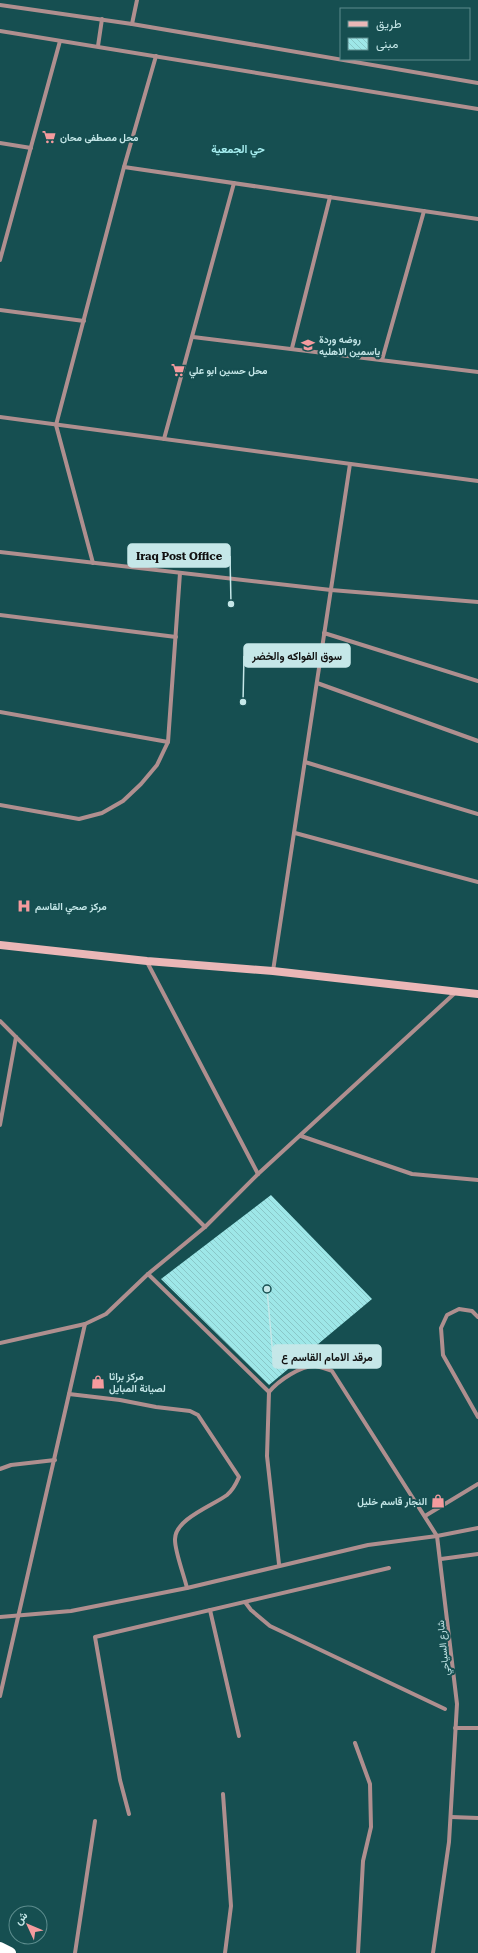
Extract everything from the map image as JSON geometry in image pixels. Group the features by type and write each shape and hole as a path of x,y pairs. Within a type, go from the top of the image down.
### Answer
{"highway":[{"path":"0,1948 10,1953"}],"street":[{"path":"132,24 136,0"},
{"path":"0,5 132,24 340,59"},
{"path":"98,46 102,20"},
{"path":"0,31 478,109"},
{"path":"0,260 60,41"},
{"path":"93,563 56,425 124,167 156,56"},
{"path":"343,60 478,83"},
{"path":"0,143 31,148"},
{"path":"124,167 478,219"},
{"path":"164,439 234,183"},
{"path":"292,348 330,197"},
{"path":"382,360 424,211"},
{"path":"0,310 84,321"},
{"path":"193,337 478,372"},
{"path":"0,417 478,481"},
{"path":"273,971 350,464"},
{"path":"0,552 331,590 478,602"},
{"path":"0,805 79,819 102,813 123,801 141,784 157,765 168,742 180,573"},
{"path":"0,615 176,637"},
{"path":"324,633 478,681"},
{"path":"317,683 478,741"},
{"path":"0,712 168,742"},
{"path":"305,762 478,814"},
{"path":"295,833 478,882"},
{"path":"0,945 147,961 273,971 478,994"},
{"path":"147,961 258,1174"},
{"path":"0,1343 85,1324 106,1314 148,1274 205,1227 258,1174 456,992"},
{"path":"0,1021 205,1227"},
{"path":"0,1125 16,1037"},
{"path":"301,1136 412,1174 478,1180"},
{"path":"148,1274 269,1392 267,1456 279,1564"},
{"path":"478,1317 472,1311 459,1309 447,1314 441,1328 442,1355 478,1417"},
{"path":"0,1696 85,1324"},
{"name":"شارع السياحي","path":"269,1392 276,1384 292,1373 315,1366 332,1371 437,1536 441,1559 457,1704 449,1842 433,1953"},
{"path":"70,1394 190,1411 198,1415 239,1477 234,1488 228,1494 188,1519 178,1530 175,1539 188,1588"},
{"path":"0,1469 11,1465 55,1460"},
{"path":"425,1516 478,1484"},
{"path":"0,1617 18,1617 71,1611 188,1588 279,1564 368,1545 437,1536 478,1528"},
{"path":"441,1559 478,1554"},
{"path":"129,1814 120,1780 95,1637 389,1568"},
{"path":"245,1602 251,1610 270,1626 445,1709"},
{"path":"210,1610 239,1736"},
{"path":"455,1728 478,1728"},
{"path":"355,1743 370,1784 371,1827 363,1861 358,1953"},
{"path":"223,1794 231,1906 224,1953"},
{"path":"451,1817 478,1818"},
{"path":"75,1953 95,1821"}],"building":[{"path":"271,1195 372,1299 269,1385 161,1279"}],"place":[{"name":"محل مصطفى محان","path":"49,137"},
{"name":"روضه وردة ياسمين الاهليه","path":"308,345"},
{"name":"محل حسين ابو علي","path":"178,370"},
{"name":"Iraq Post Office","path":"231,604"},
{"name":"سوق الفواكه والخضر","path":"243,702"},
{"name":"مركز صحي القاسم","path":"24,906"},
{"name":"مرقد الامام القاسم ع","path":"267,1289"},
{"name":"مركز براثا لصيانة المبايل","path":"98,1382"},
{"name":"النجار قاسم خليل","path":"438,1501"}],"district":[{"name":"حي الجمعية","path":"238,149"}]}
